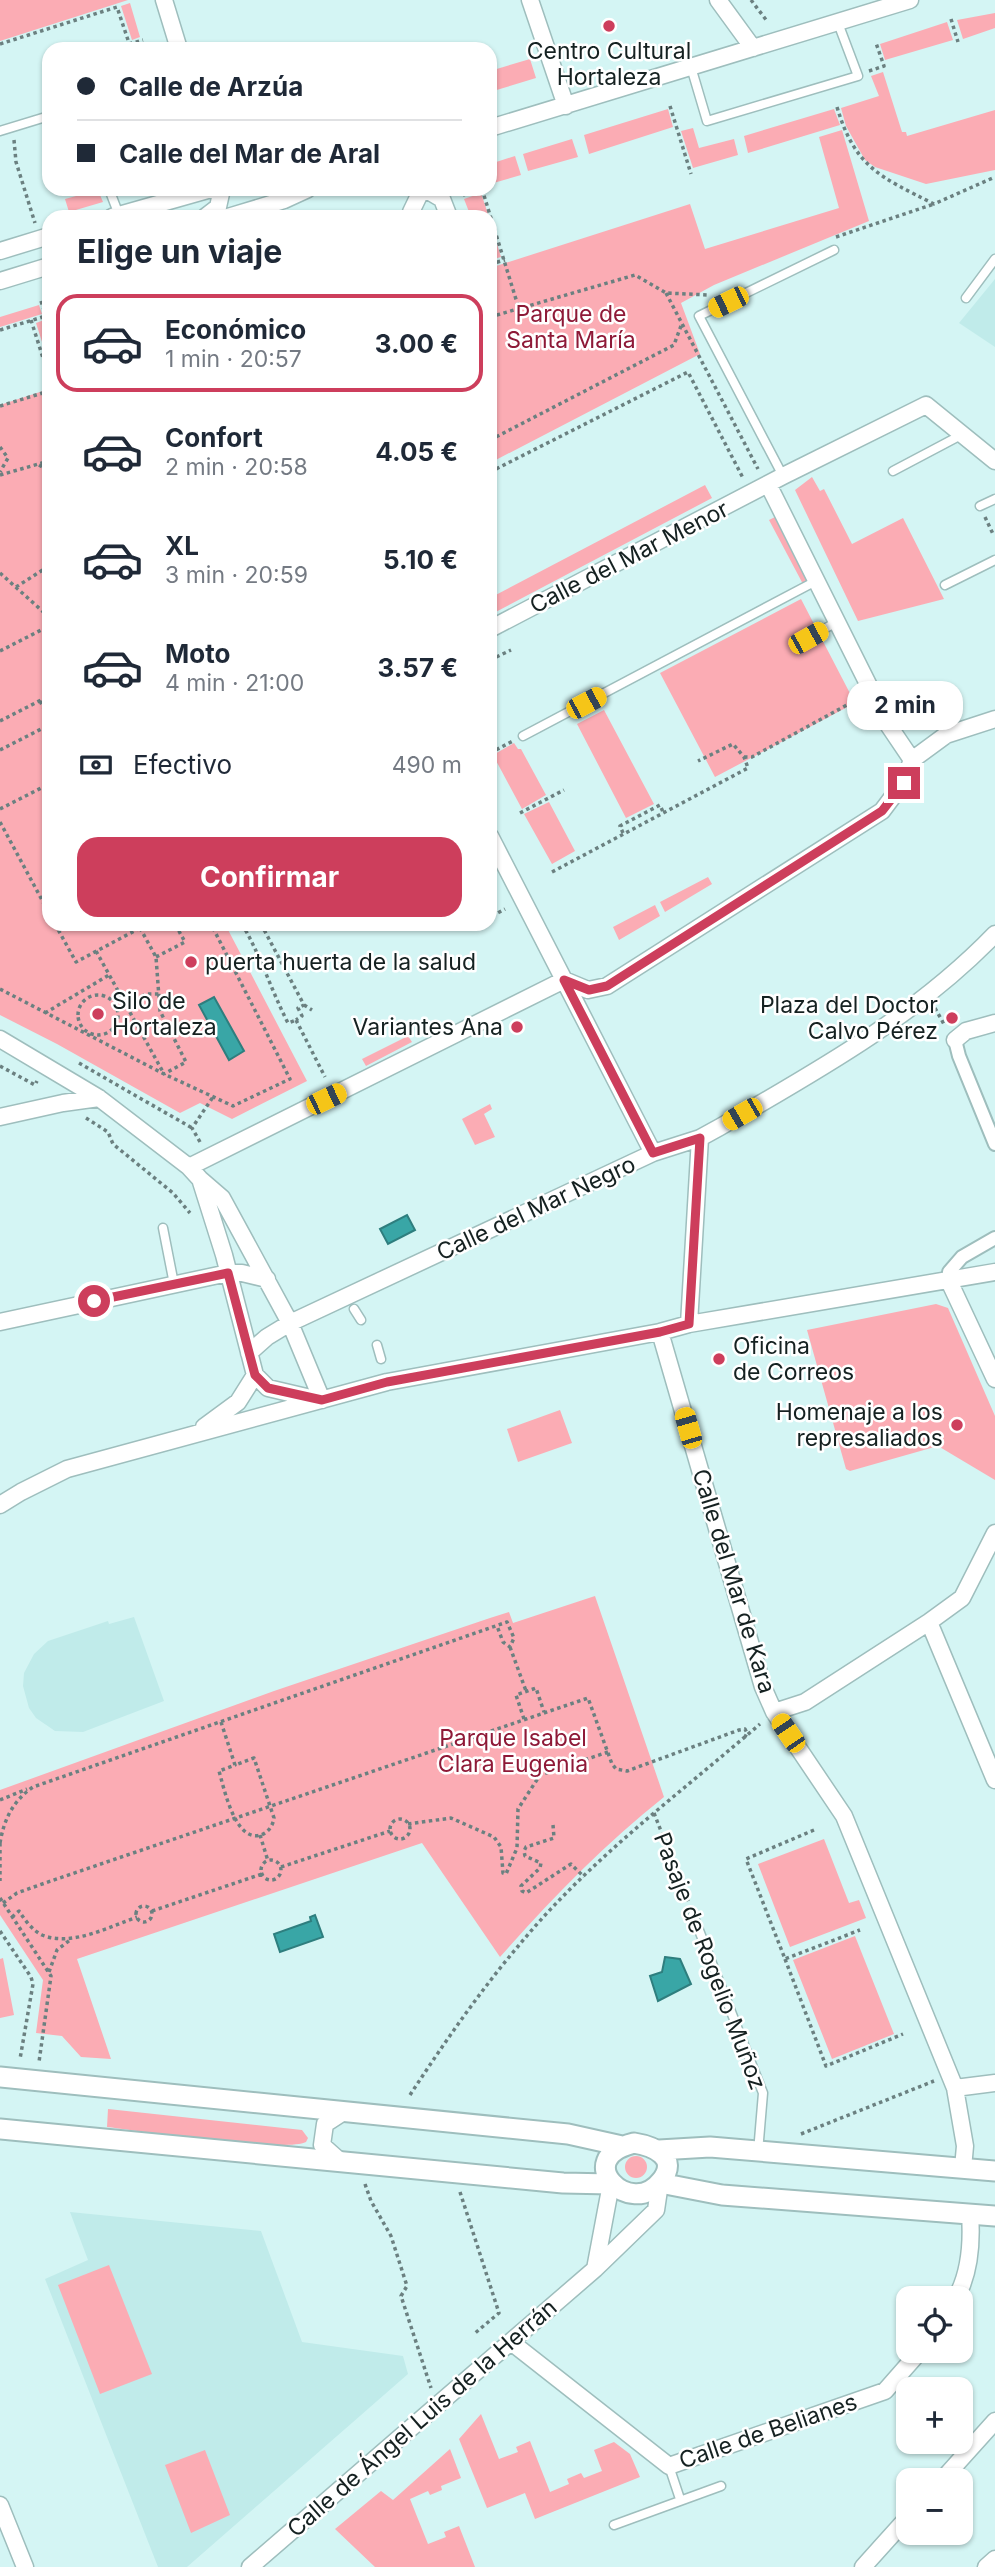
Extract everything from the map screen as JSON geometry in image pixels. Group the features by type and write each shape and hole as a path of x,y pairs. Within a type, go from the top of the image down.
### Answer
{"street":[{"path":"164,0 177,42"},
{"path":"530,0 566,106"},
{"path":"718,0 753,48"},
{"path":"497,126 910,0"},
{"path":"134,210 175,196"},
{"path":"251,210 293,196"},
{"path":"436,196 442,199 446,210"},
{"path":"0,251 42,238"},
{"path":"0,281 42,268"},
{"name":"Calle del Mar Menor","path":"497,625 764,479 783,476 926,405 963,435"},
{"path":"963,435 995,461"},
{"path":"764,479 888,726 912,760"},
{"path":"194,1173 564,980 589,990 607,986 882,811 904,783 912,760 946,735 995,719"},
{"path":"497,850 653,1153"},
{"name":"Calle del Mar Negro","path":"249,1353 267,1337 290,1323 653,1153 700,1138 855,1049 931,1000 995,934"},
{"path":"995,1023 951,1034 995,1144"},
{"path":"0,1039 99,1098 222,1198 290,1323 322,1400"},
{"path":"0,1117 99,1098"},
{"path":"689,1324 700,1138"},
{"path":"194,1173 228,1273 255,1375 268,1388 322,1400"},
{"path":"995,1238 962,1258 949,1272 949,1282 995,1379"},
{"path":"0,1505 67,1469 387,1382 660,1332 689,1324 949,1282 995,1272"},
{"path":"0,1322 228,1273 242,1273 267,1279"},
{"name":"Calle del Mar de Kara","path":"660,1332 763,1687 774,1712 844,1816 955,2088 965,2146 964,2168"},
{"path":"196,1433 238,1402 255,1375"},
{"path":"774,1712 805,1702 962,1598 995,1533"},
{"path":"929,1622 995,1780"},
{"path":"18,2079 568,2134 622,2146 634,2143 659,2150 710,2147 995,2171"},
{"path":"955,2088 995,2083"},
{"path":"345,2111 326,2124 322,2145 348,2162"},
{"path":"0,2129 563,2183 611,2184"},
{"path":"622,2146 606,2161 605,2173 611,2184 619,2190 632,2193 646,2192 660,2183 667,2167 666,2159 659,2150"},
{"path":"660,2183 722,2195 995,2216"},
{"name":"Calle de Ángel Luis de la Herrán","path":"250,2567 595,2269 656,2210 660,2183"},
{"path":"595,2269 611,2184"},
{"path":"962,2286 972,2238 970,2214"},
{"name":"Calle de Belianes","path":"512,2343 669,2466 885,2391 910,2363"},
{"path":"953,2468 995,2421"},
{"path":"0,2505 25,2567"},
{"path":"863,2567 896,2530"},
{"path":"986,2567 995,2559"}],"lane":[{"path":"691,67 707,121 858,76 838,23"},
{"path":"0,131 42,118"},
{"path":"783,476 699,316 834,250"},
{"path":"966,298 995,259"},
{"path":"893,471 963,435"},
{"path":"980,506 995,499"},
{"path":"945,585 995,560"},
{"path":"523,736 816,581"},
{"path":"808,638 837,622"},
{"path":"163,1228 174,1284"},
{"path":"354,1309 361,1320"},
{"path":"377,1345 381,1359"},
{"name":"Pasaje de Rogelio Muñoz","path":"693,1915 763,2093 758,2151"},
{"path":"669,2466 680,2500"},
{"path":"614,2525 721,2486"}],"path":[{"path":"751,0 766,21"},
{"path":"0,44 117,7 128,42"},
{"path":"951,19 958,42"},
{"path":"139,42 143,40"},
{"path":"867,71 884,66 876,43"},
{"path":"670,106 691,174"},
{"path":"837,107 843,127 862,160 883,178 934,204"},
{"path":"11,128 16,162 35,223"},
{"path":"834,238 934,204 995,177"},
{"path":"497,235 519,309"},
{"path":"497,262 505,260"},
{"path":"497,315 635,275 666,293 711,295"},
{"path":"666,293 764,479"},
{"path":"0,330 42,317"},
{"path":"32,320 42,353"},
{"path":"497,436 674,345 681,323"},
{"path":"497,468 688,372 745,483"},
{"path":"0,406 42,393"},
{"path":"0,447 8,458 0,474"},
{"path":"0,474 42,463"},
{"path":"38,464 42,467"},
{"path":"985,516 993,534"},
{"path":"16,587 42,570"},
{"path":"0,573 42,611"},
{"path":"0,651 42,630"},
{"path":"497,657 511,650"},
{"path":"744,757 752,757 853,703 861,696"},
{"path":"0,721 40,701 42,705"},
{"path":"0,750 42,729"},
{"path":"497,749 523,736"},
{"path":"552,872 748,768 744,757 733,744 698,761"},
{"path":"0,809 42,788"},
{"path":"520,813 564,790"},
{"path":"623,833 620,826 636,817 660,805 664,812"},
{"path":"0,822 42,900"},
{"path":"497,913 505,909"},
{"path":"59,931 76,962 130,931"},
{"path":"141,931 156,957 160,1011 186,1062 164,1074"},
{"path":"156,957 185,942 179,931"},
{"path":"0,989 233,1107 290,1079 215,931"},
{"path":"247,931 257,947 288,1023 302,1016 298,1009 304,1005"},
{"path":"265,931 304,1005 312,1010"},
{"path":"96,951 164,1074"},
{"path":"44,1013 110,975"},
{"path":"97,994 107,997 117,1010 117,1025 109,1033 88,1035 81,1027 78,1015 80,1006 87,998 97,994"},
{"path":"117,1010 146,994 159,994"},
{"path":"931,1000 951,1034"},
{"path":"296,1020 325,1077"},
{"path":"78,1062 192,1128 202,1147"},
{"path":"35,1085 108,1132 113,1144 173,1193 196,1220"},
{"path":"192,1128 213,1097"},
{"path":"0,1800 507,1622 514,1638 510,1647"},
{"path":"497,1626 503,1642 510,1647 526,1691"},
{"path":"524,1719 516,1695 536,1688 544,1713"},
{"path":"3,1903 17,1894 270,1805 588,1698 616,1769 627,1771 739,1730 745,1729 745,1737"},
{"path":"410,2095 441,2048 520,1943 584,1877 654,1813 774,1712"},
{"path":"221,1722 235,1765"},
{"path":"408,1824 408,1834 404,1838 394,1838 390,1831 391,1823 397,1820 408,1824 451,1818 494,1837 501,1847 503,1872 506,1874 517,1848 518,1809 540,1775 608,1752"},
{"path":"254,1758 274,1818 273,1824 260,1835 244,1832 235,1818 219,1771 254,1758"},
{"path":"0,1881 3,1826 23,1794 33,1787"},
{"name":"Pasaje de Rogelio Muñoz","path":"654,1813 693,1915"},
{"path":"553,1825 554,1838 526,1847 524,1851 525,1856 541,1863 540,1868 521,1886 522,1891 526,1893 571,1864 584,1877"},
{"path":"814,1830 746,1859 826,2066 903,2034"},
{"path":"281,1867 390,1831"},
{"path":"260,1835 268,1861"},
{"path":"262,1874 263,1864 268,1861 275,1861 281,1867"},
{"path":"262,1874 269,1880 276,1879 281,1867"},
{"path":"152,1911 262,1874"},
{"path":"0,1898 49,1972 52,1981 18,2079"},
{"path":"142,1906 147,1906 152,1911 152,1917 148,1921 140,1921 136,1917 142,1906"},
{"path":"12,1917 19,1912 35,1931 43,1935 72,1938"},
{"path":"49,1972 57,1950 72,1938 136,1917"},
{"path":"785,1959 860,1930"},
{"path":"0,1931 33,1984 18,2079"},
{"path":"796,2136 936,2080"},
{"path":"348,2162 391,2236 407,2286 401,2296 437,2407"},
{"path":"461,2172 460,2196 499,2313 474,2334"}],"shaded area":[{"path":"995,279 995,347 959,323"},
{"path":"134,1617 164,1701 83,1732 55,1731 36,1718 29,1708 23,1686 24,1673 34,1654 48,1641 108,1621 109,1624"},
{"path":"70,2212 261,2231 302,2342 403,2356 408,2374 187,2567 158,2567 45,2279 88,2260"}],"green space":[{"path":"0,0 128,0 0,41"},
{"path":"130,3 140,37 132,40 121,6"},
{"path":"995,13 995,28 963,39 957,20"},
{"path":"947,22 953,40 885,60 880,44"},
{"path":"530,59 536,78 497,90 497,69"},
{"path":"883,72 902,132 906,132 907,136 995,110 995,170 926,184 875,167 865,160 846,126 841,108 879,96 871,76"},
{"path":"668,109 673,127 589,154 584,135"},
{"path":"834,109 840,125 748,153 744,136"},
{"path":"693,128 699,148 734,139 738,155 693,168 681,131"},
{"name":"Parque de Santa María","path":"842,130 869,221 714,285 681,303 700,354 497,459 497,266 690,204 705,249 839,208 819,137"},
{"path":"572,139 578,157 528,171 523,154"},
{"path":"515,156 521,175 497,182 497,162"},
{"path":"100,196 103,202 68,210 65,199"},
{"path":"482,196 487,210 468,210 464,199"},
{"path":"39,305 42,314 0,327 0,317"},
{"path":"42,321 42,342 36,323"},
{"path":"42,391 42,931 229,931 307,1081 232,1119 200,1103 180,1113 0,1015 0,405"},
{"path":"812,477 820,491 824,489 852,544 903,518 944,599 858,621 795,490"},
{"path":"705,485 712,498 497,611 497,594"},
{"path":"777,516 811,582 804,586 769,520"},
{"path":"801,599 855,703 715,777 660,673"},
{"path":"926,703 933,725 914,725 902,712"},
{"path":"604,710 654,804 626,818 577,724"},
{"path":"514,743 521,749 546,795 522,809 497,762 497,753"},
{"path":"549,802 575,851 552,864 524,814"},
{"path":"708,877 712,884 665,912 660,902"},
{"path":"655,905 660,916 619,940 613,927"},
{"path":"408,1036 412,1042 366,1066 362,1059"},
{"path":"490,1104 492,1109 484,1114 495,1137 475,1145 462,1119"},
{"path":"936,1304 948,1308 995,1416 995,1480 938,1446 850,1471 846,1469 807,1330"},
{"path":"560,1410 572,1443 518,1462 507,1429"},
{"name":"Parque Isabel Clara Eugenia","path":"595,1596 664,1797 579,1873 500,1957 422,1843 77,1959 111,2059 81,2057 62,2036 36,2033 43,1980 0,1915 0,1790 274,1691 490,1618 509,1612 513,1623"},
{"path":"824,1839 849,1903 859,1900 866,1918 790,1947 758,1864"},
{"path":"855,1936 894,2034 832,2059 793,1960"},
{"path":"3,1958 14,2015 0,2018 0,1959"},
{"path":"108,2109 302,2130 308,2138 306,2142 292,2145 270,2145 107,2127"},
{"path":"636,2156 644,2159 647,2167 644,2175 636,2178 628,2175 625,2167 628,2159"},
{"path":"109,2265 152,2374 100,2394 58,2285"},
{"path":"481,2414 499,2459 518,2452 516,2447 530,2441 550,2492 569,2484 567,2479 581,2473 584,2478 602,2471 594,2450 614,2442 630,2454 640,2477 535,2519 525,2493 487,2508 459,2439"},
{"path":"450,2449 461,2478 441,2486 442,2490 430,2495 428,2491 410,2499 428,2544 446,2537 444,2532 459,2526 475,2567 375,2567 335,2529 381,2491 393,2500"},
{"path":"205,2450 230,2515 191,2533 165,2465"}],"water":[{"path":"214,997 244,1051 229,1060 199,1005"},
{"path":"407,1215 415,1230 388,1244 380,1229"},
{"path":"315,1915 323,1937 280,1952 274,1934 311,1921 310,1917"},
{"path":"665,1957 680,1959 691,1984 658,2001 650,1976 662,1972"}],"place":[{"name":"Centro Cultural Hortaleza","path":"609,26"},
{"name":"puerta huerta de la salud","path":"191,962"},
{"name":"Silo de Hortaleza","path":"98,1014"},
{"name":"Plaza del Doctor Calvo Pérez","path":"952,1018"},
{"name":"Variantes Ana","path":"517,1027"},
{"name":"Oficina de Correos","path":"719,1359"},
{"name":"Homenaje a los represaliados","path":"957,1425"}],"route":[{"path":"94,1301 228,1273 255,1375 268,1388 322,1400 387,1382 660,1332 689,1324 700,1138 653,1153 564,980 589,990 607,986 882,811 904,783"}]}
